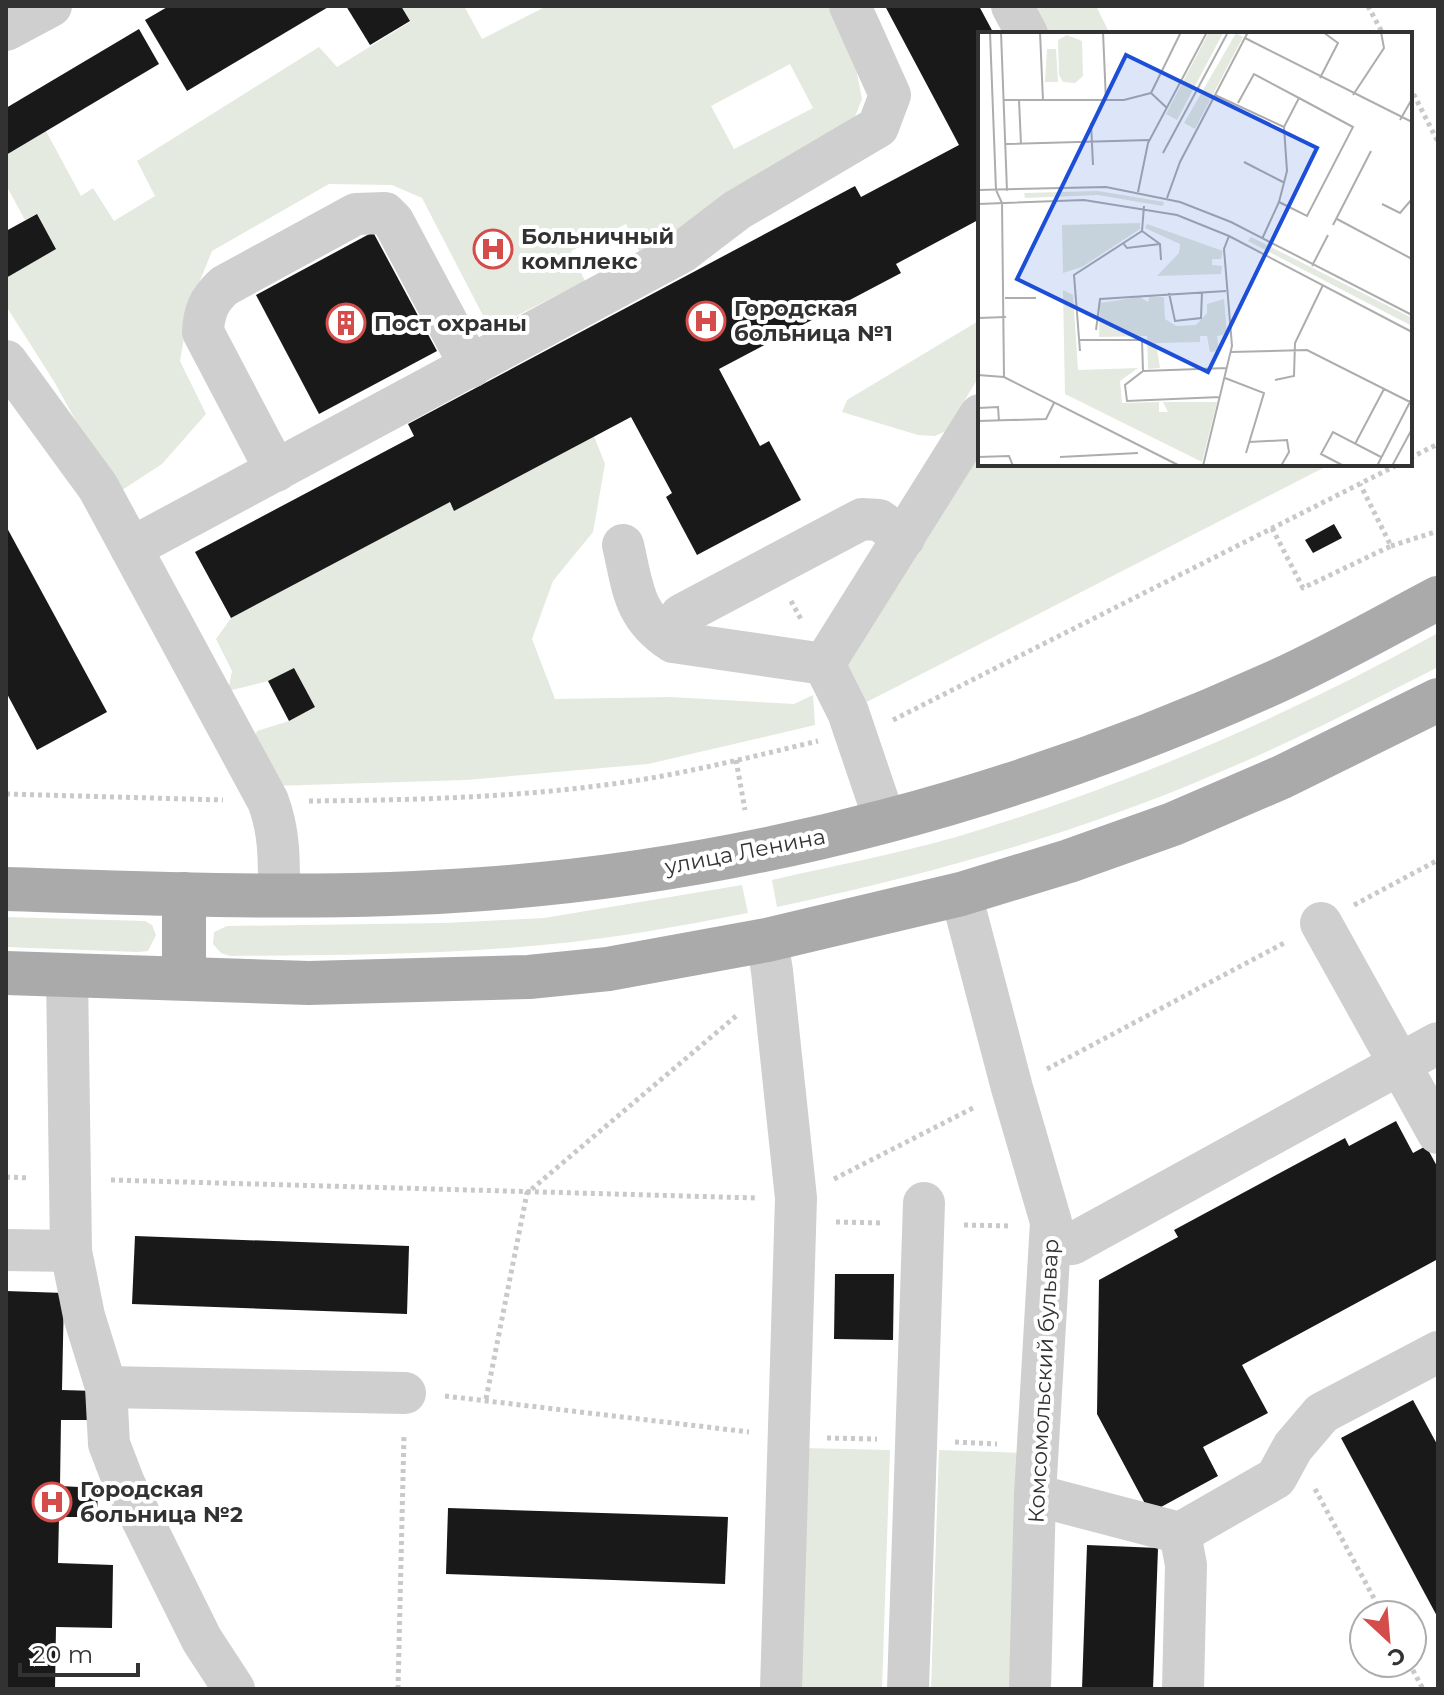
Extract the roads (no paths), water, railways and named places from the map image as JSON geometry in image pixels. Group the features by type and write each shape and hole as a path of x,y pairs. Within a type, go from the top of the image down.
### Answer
{"main road":[{"name":"улица Ленина","path":"6,889 279,895 484,889 676,865 817,838 999,787 1187,719 1274,683 1438,598"},
{"path":"6,973 309,983 529,977 608,969 767,940 961,894 1069,861 1173,824 1282,777 1438,700"},
{"path":"184,894 184,978"}],"street":[{"path":"6,30 51,6"},
{"path":"131,548 682,252 737,210 878,127 890,95 850,6"},
{"path":"1012,6 1026,32"},
{"path":"276,471 203,332 203,314 211,298 224,286 356,214 385,213 393,221 471,367"},
{"path":"6,361 98,487 268,801 280,846 279,895"},
{"path":"824,664 978,418"},
{"path":"673,642 675,625 681,615 862,519 879,520 904,538"},
{"path":"623,545 640,610 654,629 673,642 824,664"},
{"path":"824,664 855,731 885,821"},
{"name":"Комсомольский бульвар","path":"961,894 1051,1222 1035,1495 1030,1689"},
{"path":"1321,923 1438,1133"},
{"path":"767,940 796,1198 781,1689"},
{"path":"67,975 71,1251 84,1316 106,1387 109,1444 114,1462 202,1640 234,1689"},
{"path":"1051,1245 1072,1244 1438,1043"},
{"path":"908,1689 924,1203"},
{"path":"6,1250 71,1251"},
{"path":"1035,1495 1180,1533 1276,1478 1293,1447 1322,1413 1437,1355"},
{"path":"106,1387 405,1393"},
{"path":"1180,1533 1186,1565 1183,1689"}],"place":[{"name":"Больничный комплекс","path":"493,249"},
{"name":"Городская больница №1","path":"706,321"},
{"name":"Пост охраны","path":"346,323"},
{"name":"Городская больница №2","path":"52,1502"}]}
